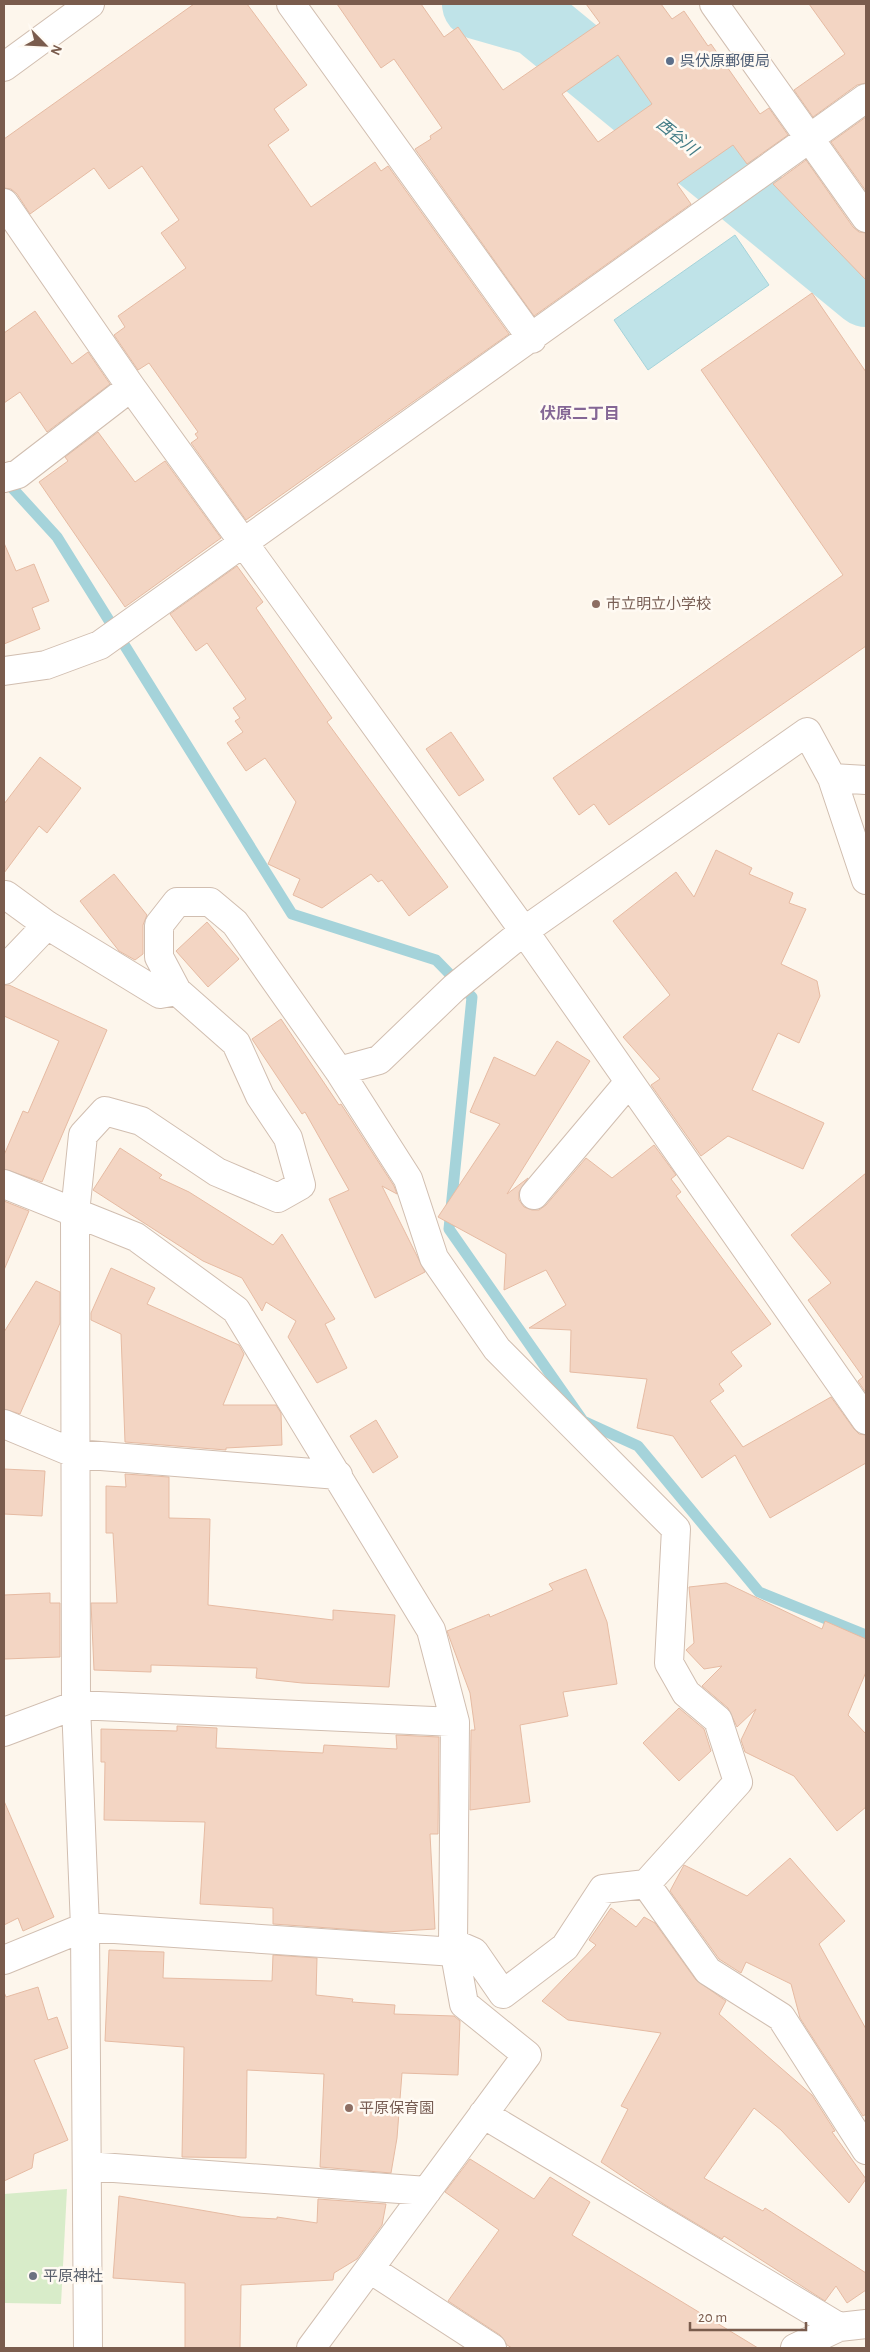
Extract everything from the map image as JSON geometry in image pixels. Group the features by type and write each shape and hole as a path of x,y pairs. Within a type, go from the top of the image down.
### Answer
{"street":[{"path":"4,67 90,4"},
{"path":"291,4 532,339"},
{"path":"714,4 866,218"},
{"path":"4,671 46,665 111,638 532,339 866,98"},
{"path":"4,203 131,387 246,543 524,931 866,1420"},
{"path":"7,478 18,474 131,387"},
{"path":"339,1071 378,1060 459,983 524,931 807,732 832,778 866,880"},
{"path":"832,778 866,780"},
{"path":"6,895 47,925 160,994 177,991"},
{"path":"4,1960 84,1928 454,1948 474,1952 503,1994 565,1947 603,1889 646,1884 738,1782 718,1720 686,1693 669,1663 676,1529 631,1481 557,1411 497,1350 434,1258 408,1179 339,1071 236,923 210,902 177,902 159,925 159,957 177,991 236,1043 260,1096 288,1138 301,1185 278,1198 217,1172 141,1121 105,1111 83,1135 75,1213 76,1705 84,1928 88,2348"},
{"path":"4,970 47,925"},
{"path":"534,1195 629,1082"},
{"path":"4,1184 136,1238 236,1310 431,1630 455,1722 454,1948 464,2004 527,2055 311,2348"},
{"path":"4,1424 76,1454 338,1475"},
{"path":"4,1732 76,1705 455,1722"},
{"path":"646,1884 708,1971 781,2017 866,2150"},
{"path":"483,2114 839,2327"},
{"path":"87,2166 427,2191"},
{"path":"370,2269 492,2348"},
{"path":"795,2348 839,2327 866,2324"}],"green space":[{"name":"平原神社","path":"67,2189 61,2304 4,2303 4,2194"}],"water":[{"path":"735,235 769,285 648,370 614,320"}],"building":[{"path":"194,4 247,4 307,85 274,109 289,130 268,145 311,207 375,162 381,171 388,166 509,334 246,520 191,443 198,438 195,434 198,432 149,363 138,370 114,335 125,327 118,316 186,268 161,233 179,220 142,166 109,189 94,168 30,214 17,194 11,189 4,188 4,139"},
{"path":"337,4 421,4 444,37 458,27 503,90 600,23 586,4 661,4 672,19 684,11 708,46 711,44 760,114 769,108 788,135 747,164 733,145 677,184 691,204 534,316 415,149 431,139 430,136 442,128 394,59 381,68","holes":["618,55 652,104 598,142 562,94"]},
{"path":"809,4 866,4 866,83 857,85 813,117 794,90 845,54"},
{"path":"866,117 866,191 831,142"},
{"path":"806,160 853,227 859,232 866,233 866,280 773,184"},
{"path":"812,293 866,372 866,646 609,825 594,804 579,815 553,778 843,575 701,370"},
{"path":"35,311 72,364 88,352 110,384 47,432 20,392 4,403 4,333"},
{"path":"98,432 135,482 165,461 221,538 125,607 39,482 68,461 65,457"},
{"path":"4,543 16,571 34,564 49,601 32,608 40,629 4,644"},
{"path":"237,566 263,602 256,608 332,718 327,722 448,887 409,916 382,880 378,882 371,874 322,908 293,895 300,879 268,864 296,802 265,758 246,771 227,743 243,732 235,721 240,718 233,708 246,699 207,643 196,651 170,614"},
{"path":"451,732 484,780 459,796 426,749"},
{"path":"40,757 81,788 47,833 39,826 4,873 4,804"},
{"path":"716,850 752,868 749,874 793,893 789,903 806,909 781,964 817,981 820,996 799,1043 778,1033 752,1090 824,1123 803,1169 728,1136 701,1156 651,1085 660,1079 623,1037 670,995 613,921 676,872 694,897"},
{"path":"114,874 147,915 143,925 143,954 135,960 119,951 80,901"},
{"path":"207,922 239,959 208,987 176,951"},
{"path":"4,985 9,985 107,1030 42,1182 4,1169 4,1155 23,1111 28,1113 59,1041 4,1016"},
{"path":"281,1019 339,1105 341,1104 394,1186 397,1194 382,1186 425,1272 375,1298 329,1199 349,1190 305,1112 302,1114 252,1039"},
{"path":"557,1041 590,1061 507,1194 528,1178 519,1192 519,1200 524,1207 539,1210 546,1205 586,1158 612,1178 654,1145 676,1175 671,1179 681,1192 676,1196 771,1324 731,1352 742,1366 719,1384 724,1391 710,1401 743,1447 831,1397 854,1429 859,1434 866,1435 866,1463 770,1518 735,1455 702,1478 673,1436 637,1428 647,1379 570,1372 571,1330 529,1328 566,1305 546,1270 504,1290 506,1254 438,1217 500,1124 470,1112 494,1057 535,1076"},
{"path":"120,1148 162,1175 159,1178 189,1192 273,1245 282,1234 335,1319 325,1324 347,1368 317,1383 288,1337 296,1321 266,1302 262,1311 242,1278 203,1261 93,1190"},
{"path":"866,1173 866,1393 858,1381 863,1377 808,1300 831,1283 791,1235"},
{"path":"4,1201 29,1211 4,1270"},
{"path":"111,1268 155,1288 147,1304 239,1345 244,1354 223,1405 276,1405 281,1413 282,1445 226,1448 226,1450 125,1442 121,1334 91,1320 91,1313"},
{"path":"36,1281 60,1292 60,1323 20,1414 4,1409 4,1332"},
{"path":"376,1420 398,1457 373,1473 350,1436"},
{"path":"4,1469 45,1471 42,1516 4,1514"},
{"path":"125,1474 169,1477 169,1518 210,1519 208,1605 333,1620 333,1610 395,1615 389,1687 302,1683 256,1678 257,1668 151,1665 151,1672 94,1670 91,1603 117,1603 113,1533 106,1533 106,1486 126,1487"},
{"path":"586,1569 607,1622 617,1684 563,1692 568,1716 520,1725 530,1802 470,1810 471,1730 475,1730 470,1693 447,1631 489,1614 490,1617 553,1590 549,1584"},
{"path":"726,1583 822,1629 825,1621 866,1639 866,1672 848,1715 866,1734 866,1807 837,1831 794,1776 745,1752 741,1740 756,1709 737,1727 728,1708 702,1686 722,1666 704,1669 686,1650 694,1643 689,1587"},
{"path":"50,1593 50,1603 60,1603 60,1657 4,1659 4,1595"},
{"path":"679,1708 704,1729 711,1751 679,1781 643,1743"},
{"path":"177,1726 217,1728 216,1748 323,1753 324,1745 397,1749 396,1735 439,1737 438,1834 430,1834 435,1929 386,1932 273,1924 273,1908 200,1904 205,1822 104,1820 105,1762 101,1762 101,1729 177,1731"},
{"path":"4,1801 54,1917 23,1931 18,1918 4,1925"},
{"path":"790,1858 845,1921 819,1944 866,2029 866,2114 863,2116 800,2018 791,1984 746,1962 741,1973 719,1959 670,1891 684,1865 747,1896"},
{"path":"611,1908 636,1927 644,1917 655,1923 696,1980 726,2001 719,2014 812,2095 835,2131 832,2132 866,2179 849,2203 781,2130 754,2108 704,2178 763,2211 765,2208 866,2273 866,2290 847,2303 836,2286 825,2301 724,2236 722,2239 665,2205 601,2162 628,2109 621,2106 661,2033 568,2020 542,2001 596,1945 589,1940"},
{"path":"109,1950 164,1952 163,1978 272,1981 273,1955 317,1958 316,1995 353,1999 352,2002 395,2005 394,2014 454,2016 460,2021 458,2075 402,2073 397,2138 391,2173 320,2167 324,2074 247,2070 246,2158 182,2157 184,2047 105,2041"},
{"path":"38,1987 48,2020 57,2017 68,2048 34,2060 68,2140 34,2154 32,2168 4,2181 4,1992 6,1997"},
{"path":"470,2159 534,2199 550,2177 590,2202 572,2235 758,2348 512,2348 507,2345 500,2335 448,2301 499,2230 445,2192"},
{"path":"119,2196 241,2217 277,2219 277,2217 317,2223 318,2199 386,2204 382,2225 357,2259 334,2273 333,2280 241,2285 240,2348 185,2348 185,2283 113,2278"}],"waterway":[{"name":"西谷川","path":"477,4 536,21 866,292"},
{"path":"4,479 57,537 292,914 436,960 472,997 449,1229 583,1421 638,1446 759,1592 866,1635"}],"place":[{"name":"呉伏原郵便局","path":"670,61"},
{"name":"市立明立小学校","path":"596,604"},
{"name":"平原保育園","path":"349,2108"},
{"name":"平原神社","path":"33,2276"}],"district":[{"name":"伏原二丁目","path":"580,414"}]}
